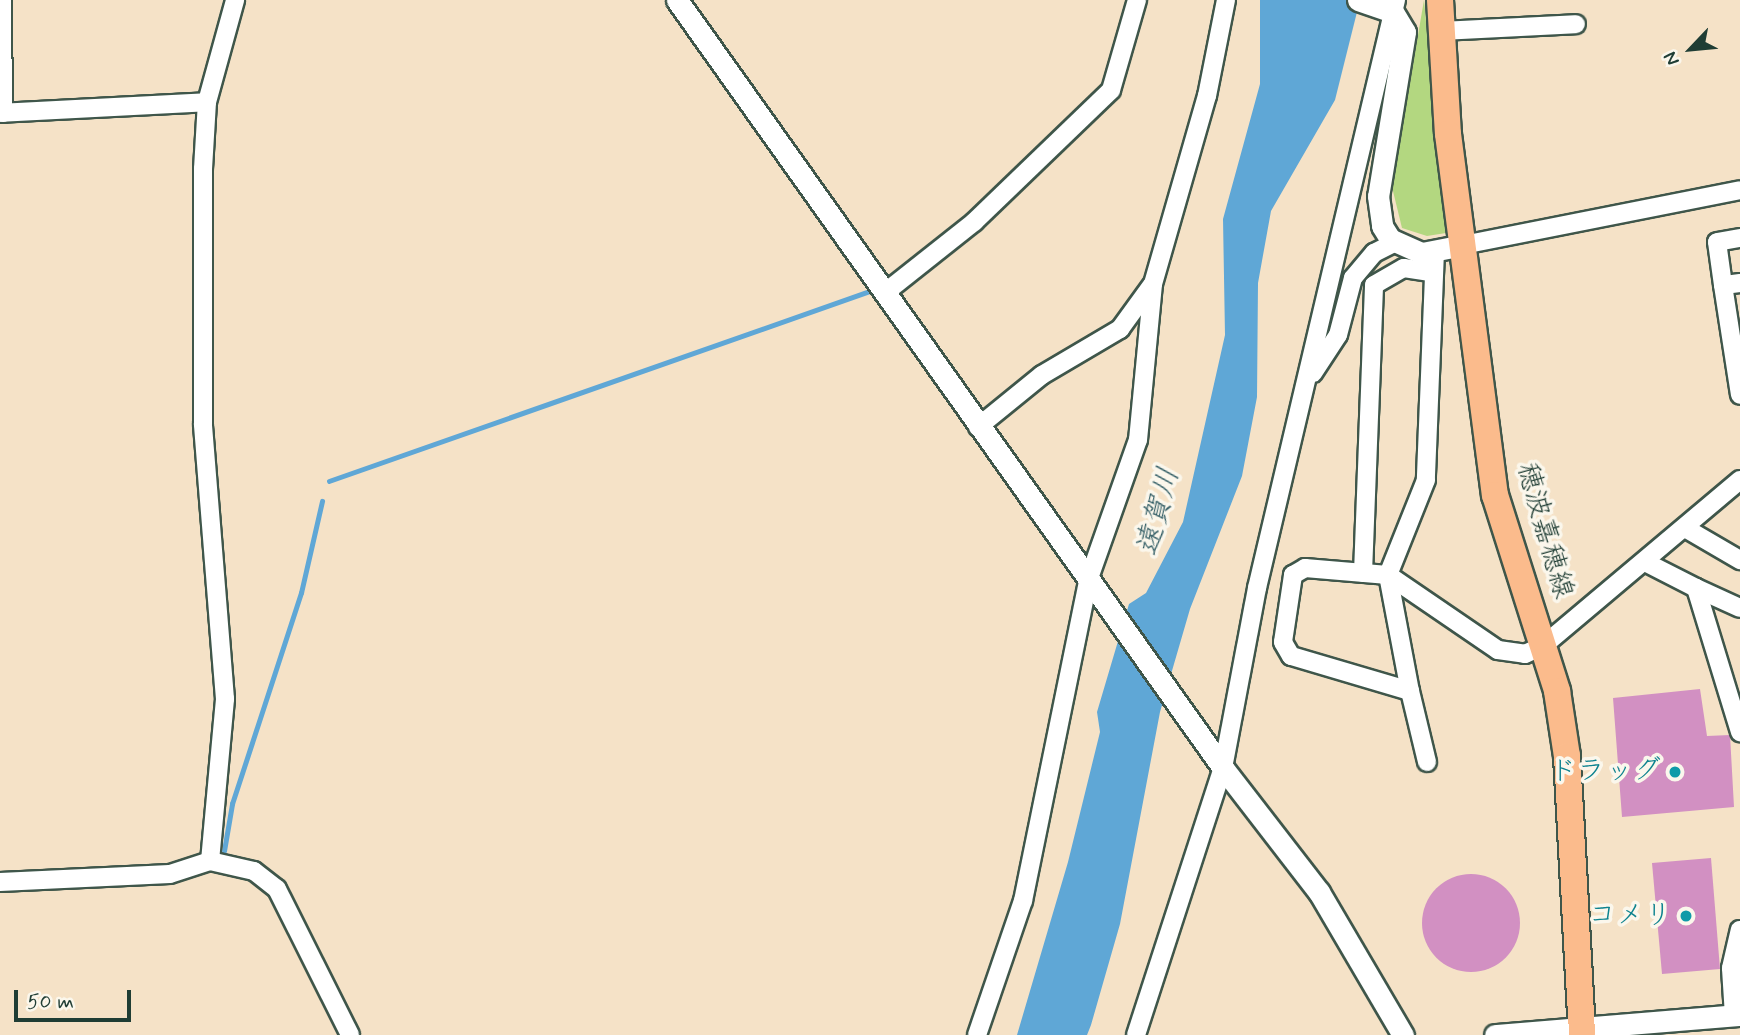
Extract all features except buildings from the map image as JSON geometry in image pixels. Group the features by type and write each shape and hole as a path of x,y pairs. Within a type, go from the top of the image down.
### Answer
{"main road":[{"name":"穂波嘉穂線","path":"1440,0 1440,31 1463,245 1495,495 1544,645 1567,756 1581,1032"}],"street":[{"path":"2,0 1,113 207,102"},
{"path":"210,861 225,699 203,424 207,102 235,0"},
{"path":"677,0 887,291 978,427 1093,587 1218,760 1319,892 1402,1035"},
{"path":"887,291 974,222 1111,90 1137,0"},
{"path":"978,1035 1023,901 1093,587 1138,440 1153,284 1208,96 1226,0"},
{"path":"1358,0 1390,5"},
{"path":"1390,5 1405,32 1378,211 1396,242 1422,253 1436,251 1740,190"},
{"path":"1136,1035 1218,760 1306,384 1390,5"},
{"path":"1440,31 1576,24"},
{"path":"1740,238 1717,242 1731,284 1740,395"},
{"path":"1306,384 1338,335 1353,278 1374,253 1396,242"},
{"path":"1427,762 1410,691 1388,575 1426,480 1436,251"},
{"path":"1363,573 1374,285 1404,268 1434,273"},
{"path":"978,427 1042,375 1120,330 1153,284"},
{"path":"1410,691 1292,656 1285,649 1298,569 1388,575 1498,650 1525,654 1544,645 1740,480"},
{"path":"1685,528 1740,560"},
{"path":"1645,562 1740,608"},
{"path":"1696,588 1740,732"},
{"path":"0,882 170,874 210,861 254,871 277,889 350,1035"},
{"path":"1495,1035 1581,1032 1737,1016 1731,968 1740,930"}],"green space":[{"path":"1424,0 1446,233 1427,236 1402,228 1392,187"}],"water":[{"path":"1260,0 1360,0 1335,100 1271,211 1258,283 1257,397 1242,476 1190,609 1160,712 1120,924 1091,1025 1087,1035 1017,1035 1068,862 1100,732 1097,712 1129,604 1146,593 1183,522 1225,335 1223,219 1260,84"}],"waterway":[{"path":"329,481 870,291"},
{"path":"224,851 232,804 301,593 322,501"}],"place":[{"name":"ドラッグ","path":"1675,772"},
{"name":"コメリ","path":"1686,916"}],"water label":[{"name":"遠賀川","path":"1159,512"}]}
